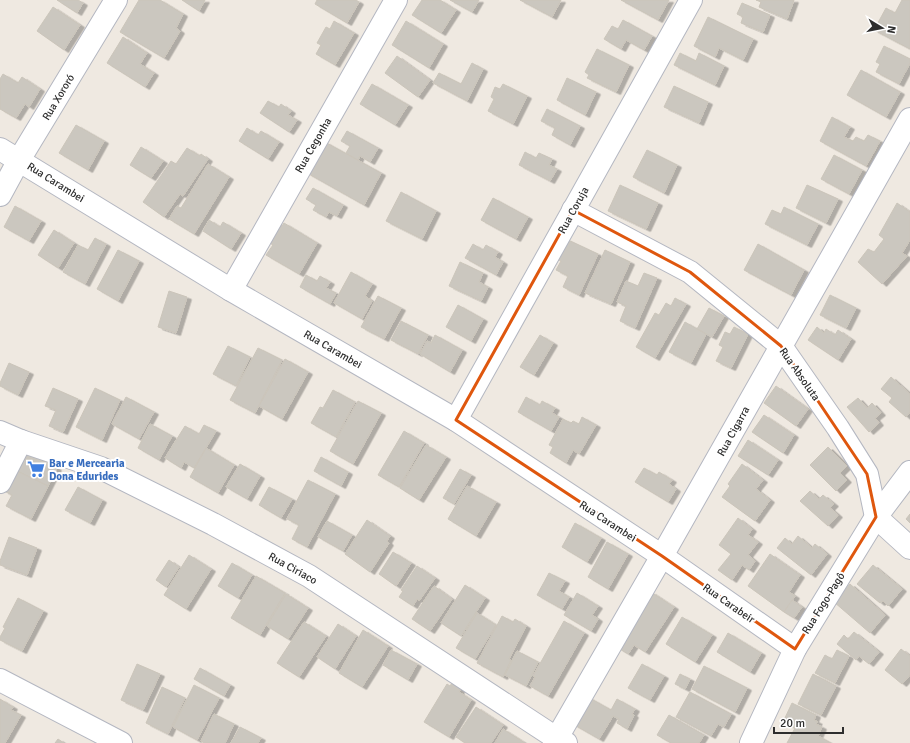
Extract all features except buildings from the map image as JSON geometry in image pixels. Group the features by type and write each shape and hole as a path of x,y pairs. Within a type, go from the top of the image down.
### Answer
{"street":[{"name":"Rua Xororó","path":"0,195 19,160 116,0"},
{"name":"Rua Cegonha","path":"231,290 396,0"},
{"name":"Rua Coruja","path":"456,420 691,0"},
{"name":"Rua Cigarra","path":"559,741 662,556 910,119"},
{"name":"Rua Carambei","path":"0,149 231,290 456,420 662,556"},
{"name":"Rua Absoluta","path":"573,210 690,272 781,346 838,428 867,474 876,517"},
{"name":"Rua Ciriaco","path":"0,432 21,441 101,468 192,513 309,576 559,741"},
{"path":"0,482 21,441"},
{"name":"Rua Fogo-Pagô","path":"751,743 795,649 876,517 910,472"},
{"path":"876,517 910,548"},
{"name":"Rua Carabeir","path":"662,556 795,649"},
{"path":"0,680 122,743"}],"highlighted area":[{"path":"573,210 690,272 781,346 867,474 876,517 795,649 662,556 456,420"}],"place":[{"name":"Bar e Mercearia Dona Edurides","path":"36,469"}]}
